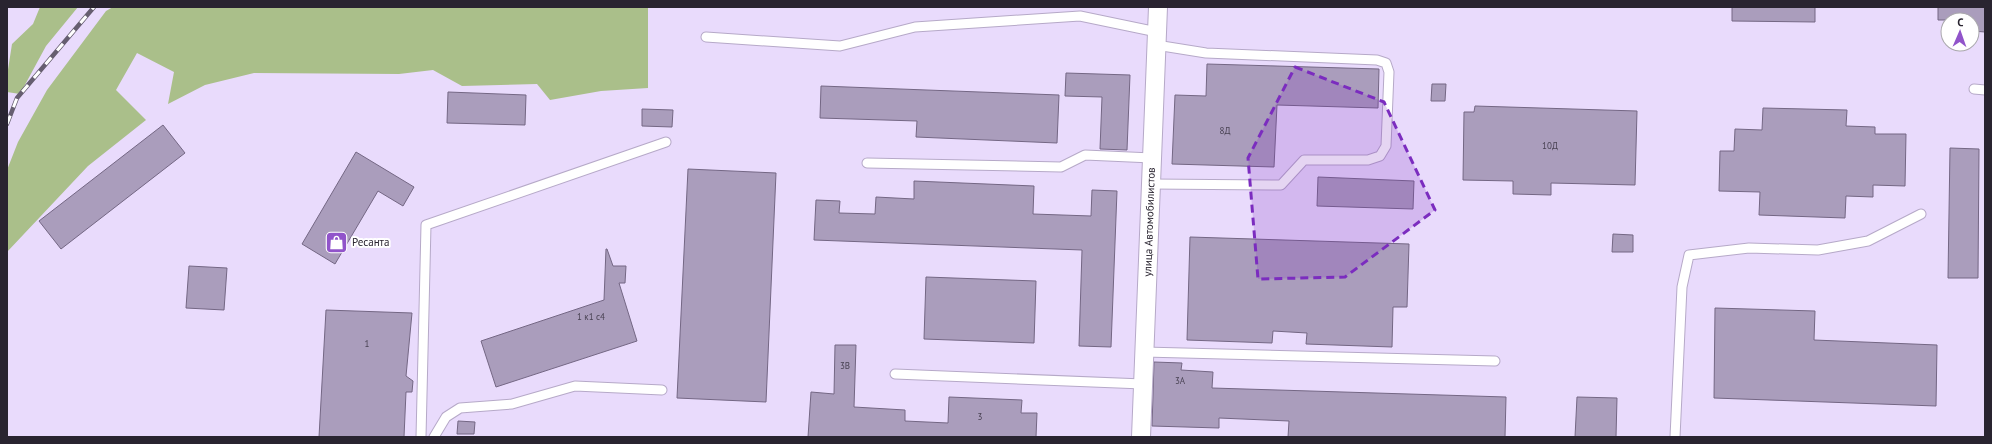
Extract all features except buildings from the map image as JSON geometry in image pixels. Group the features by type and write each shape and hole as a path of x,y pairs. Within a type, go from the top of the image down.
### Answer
{"street":[{"name":"улица Автомобилистов","path":"1141,437 1158,7"}],"lane":[{"path":"706,37 840,46 914,27 1080,16 1206,53 1377,60 1386,63 1389,72 1386,146 1380,156 1368,160 1304,160 1281,185 1151,184"},
{"path":"1974,90 1985,90"},
{"path":"421,437 426,225 666,142"},
{"path":"867,162 1061,167 1085,155 1152,158"},
{"path":"1675,437 1682,287 1689,254 1749,248 1818,250 1868,241 1922,214"},
{"path":"1144,352 1495,361"},
{"path":"895,374 1143,384"},
{"path":"434,437 446,417 460,408 512,404 575,386 662,390"}],"highlighted area":[{"path":"1295,67 1384,102 1435,210 1345,277 1258,279 1248,158"}],"green space":[{"path":"40,7 78,7 46,46 20,94 7,92 7,76 12,44 33,24"},
{"path":"113,7 648,7 648,88 601,91 550,100 537,84 462,86 433,70 399,74 254,73 205,85 168,104 174,72 137,53 116,90 146,120 88,166 7,252 7,170 18,142 47,90 106,11"}],"railway":[{"path":"7,124 17,98 94,7"}],"place":[{"name":"Ресанта","path":"336,242"}]}
